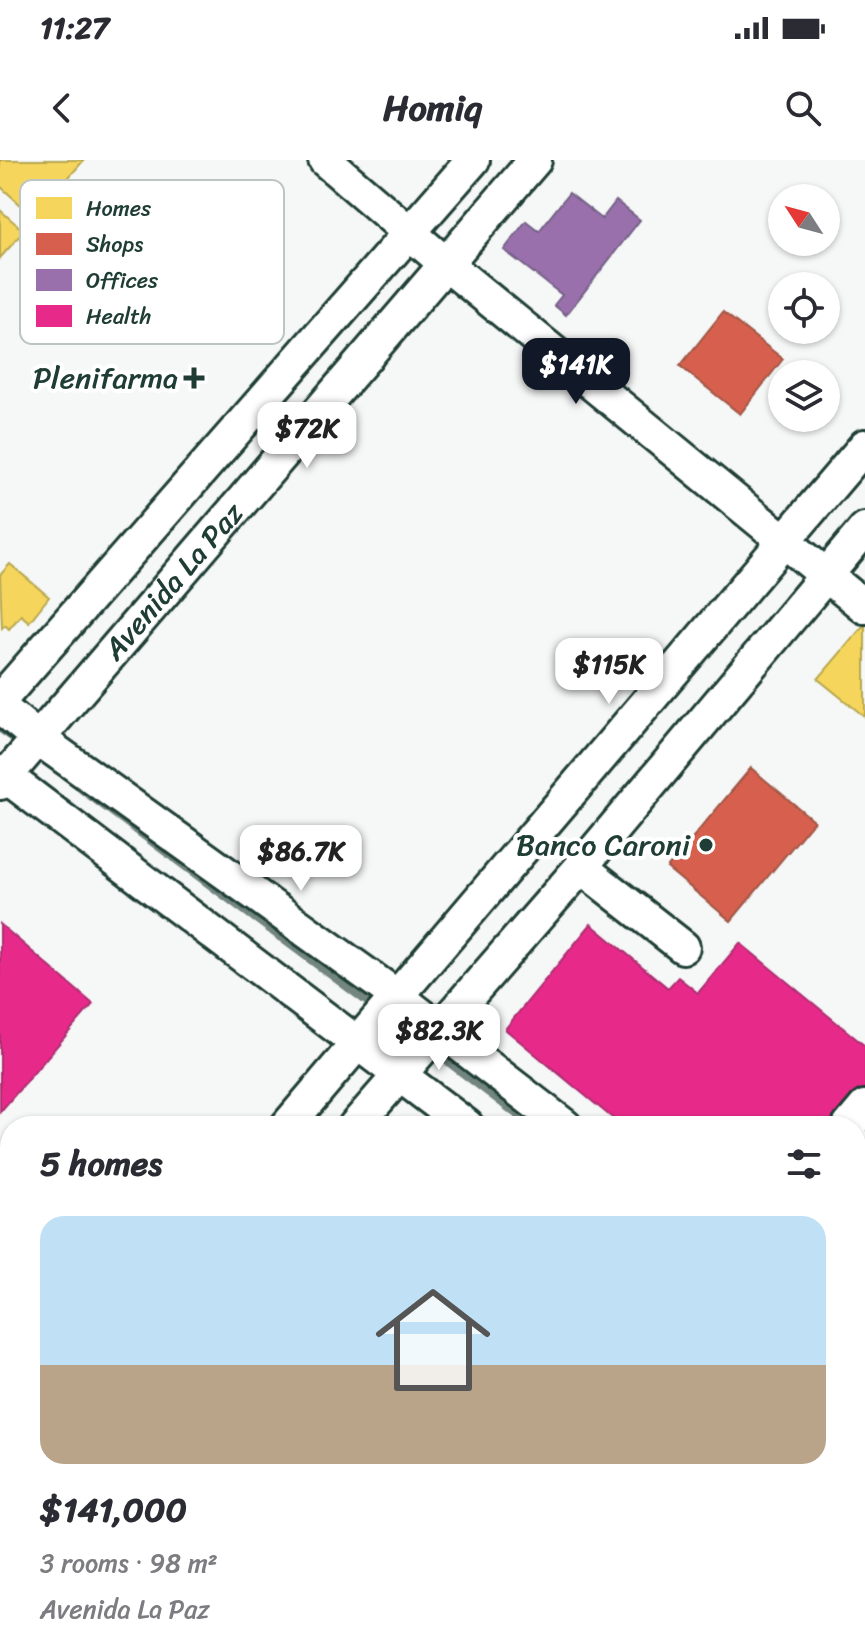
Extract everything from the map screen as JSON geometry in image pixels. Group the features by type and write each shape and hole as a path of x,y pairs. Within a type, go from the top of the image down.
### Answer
{"street":[{"path":"325,160 447,265 865,607"},
{"name":"Avenida La Paz","path":"0,700 473,160"},
{"name":"Avenida La Paz","path":"18,761 535,160"},
{"path":"296,1116 865,446"},
{"path":"363,1116 581,867 865,529"},
{"path":"0,707 18,761 454,1116"},
{"path":"18,761 395,999 551,1116"},
{"path":"581,867 683,947"}],"building: Homes":[{"path":"0,160 84,160 66,180 20,180 20,204 0,186"},
{"path":"0,210 20,228 20,236 0,258"},
{"path":"10,564 49,597 29,622 21,615 9,629 5,625 2,628 0,575"},
{"path":"865,626 865,717 818,679"}],"building: Shops":[{"path":"723,312 783,359 768,360 768,378 740,414 680,366"},
{"path":"751,768 814,821 731,921 667,868"}],"building: Offices":[{"path":"569,193 602,219 616,201 640,220 566,315 554,305 562,295 504,250 526,221 539,231"}],"building: Health":[{"path":"0,924 93,1004 0,1112"},
{"path":"591,924 668,988 678,977 698,993 740,943 865,1046 865,1098 850,1116 610,1116 505,1029"}],"waterway":[{"path":"0,729 19,742"},
{"path":"81,789 378,1010"},
{"path":"389,1018 420,1041"},
{"path":"431,1049 519,1116"}],"place":[{"name":"Plenifarma","path":"194,378"},
{"name":"Banco Caroni","path":"706,845"}]}
